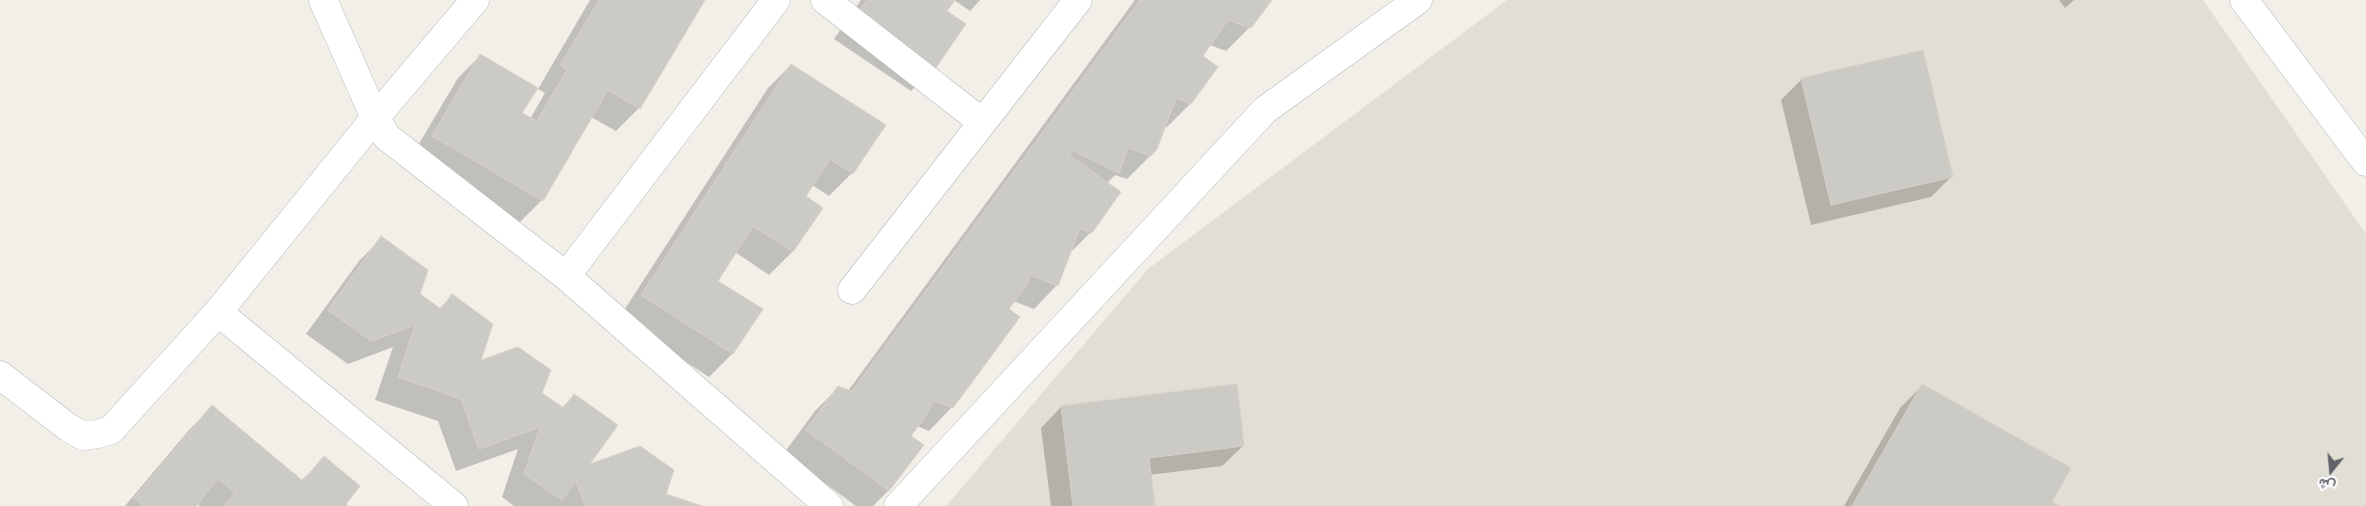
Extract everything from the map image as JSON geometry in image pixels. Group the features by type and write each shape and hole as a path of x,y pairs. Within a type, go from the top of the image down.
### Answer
{"street":[{"path":"322,0 375,118 387,137 566,276 829,506"},
{"path":"0,376 69,428 83,436 110,430 218,312 375,118 475,0"},
{"path":"566,276 776,0"},
{"path":"826,0 982,122"},
{"path":"852,290 1078,0"},
{"path":"898,506 1265,110 1418,0"},
{"path":"2244,0 2366,162"},
{"path":"218,312 454,506"}],"shaded area":[{"path":"1507,0 2203,0 2366,234 2366,506 946,506 1148,269"}],"building":[{"path":"599,0 705,0 640,109 608,90 543,201 432,136 480,54 538,88 522,113 537,121 567,70 560,65"},
{"path":"867,0 955,0 947,11 966,24 935,69 856,16"},
{"path":"1140,0 1272,0 1251,28 1228,20 1203,56 1218,67 1191,104 1176,98 1157,149 1151,156 1128,148 1119,173 1072,150 1069,155 1121,192 1092,233 1080,228 1058,286 1030,275 1026,286 1009,309 1020,317 953,408 933,401 928,413 911,436 924,445 889,491 806,430 838,386 852,391"},
{"path":"1923,50 1953,177 1831,205 1801,78"},
{"path":"791,64 886,125 853,174 830,159 806,196 823,208 793,252 753,226 718,281 763,309 733,354 641,295"},
{"path":"381,236 428,270 420,294 441,309 452,294 493,324 481,360 518,347 551,370 542,393 564,408 574,394 618,425 590,464 640,446 674,470 666,494 702,506 585,506 576,481 562,500 524,474 540,427 479,449 461,399 398,377 415,325 371,341 328,310"},
{"path":"1237,384 1244,446 1149,458 1155,506 1073,506 1061,406"},
{"path":"1922,384 2071,468 2052,502 2060,506 1852,506"},
{"path":"212,405 303,481 324,456 360,486 346,504 348,506 224,506 235,493 218,479 196,506 144,506 134,498"}]}
